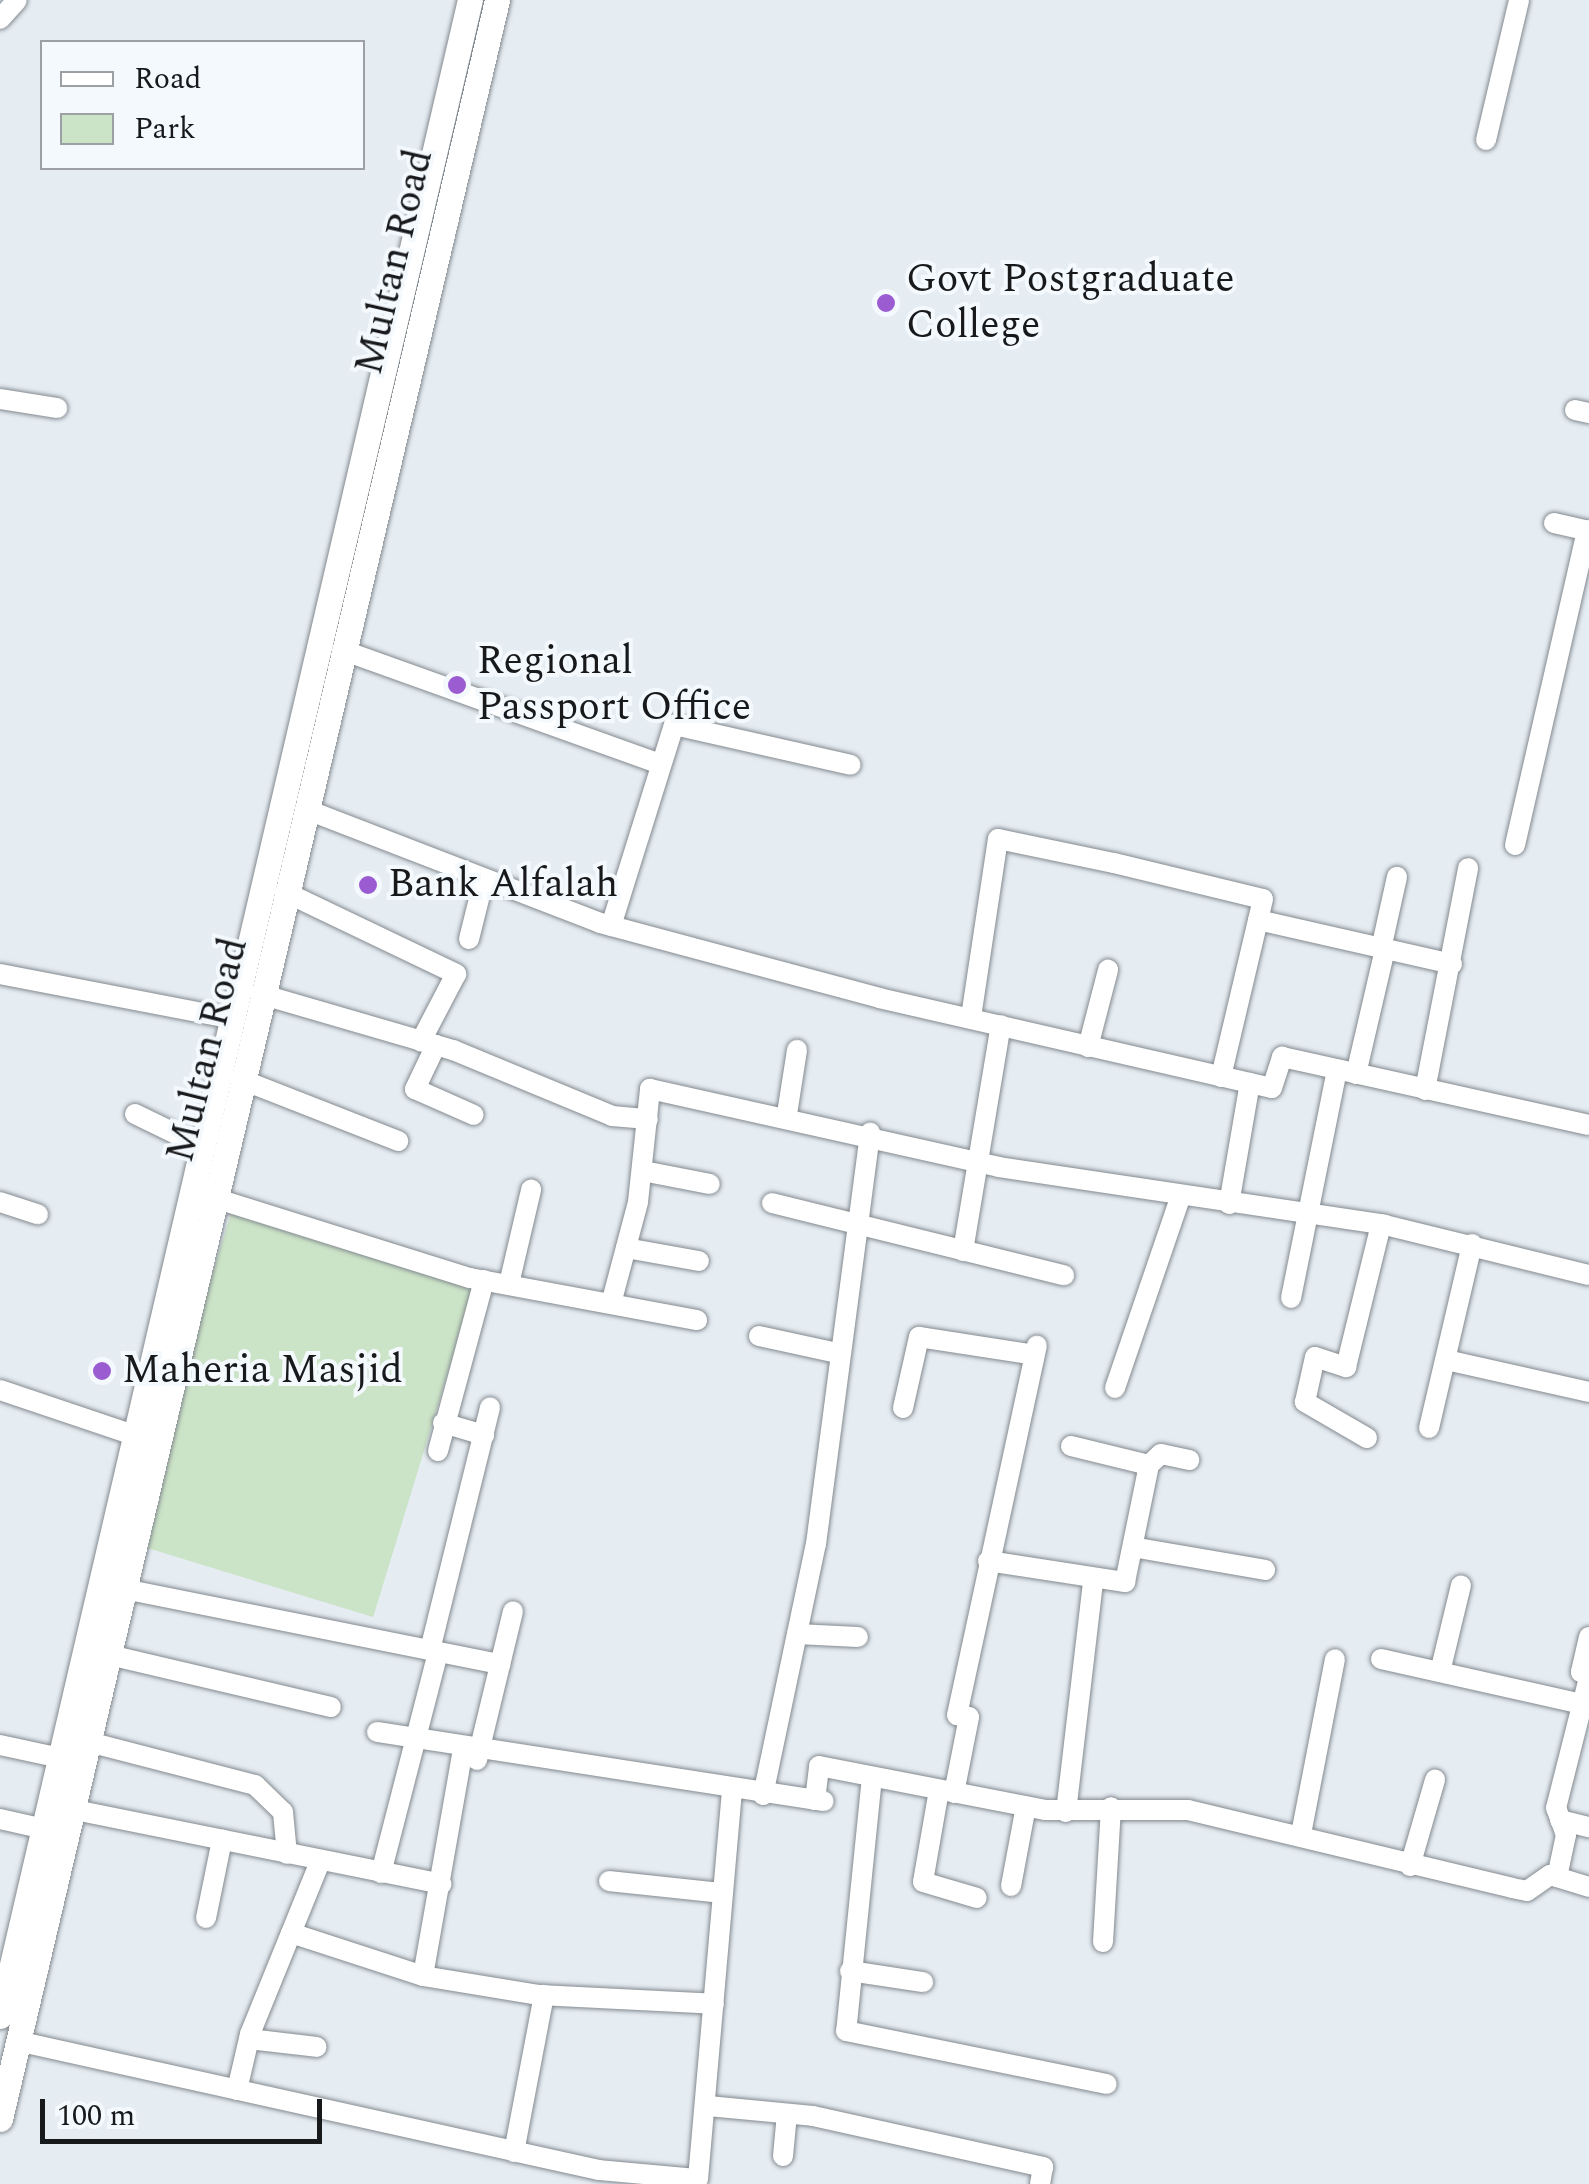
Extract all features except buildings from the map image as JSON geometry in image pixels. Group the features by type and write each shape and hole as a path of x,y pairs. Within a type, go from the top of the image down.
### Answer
{"main road":[{"name":"Multan Road","path":"0,2016 198,1146 470,0"},
{"name":"Multan Road","path":"0,2119 119,1588 496,0"}],"street":[{"path":"0,19 16,0"},
{"path":"1486,140 1519,0"},
{"path":"0,398 58,408"},
{"path":"1515,845 1588,531 1554,524"},
{"path":"342,650 660,764"},
{"path":"612,926 674,725 851,764"},
{"path":"305,809 612,926 1088,1047 1272,1088 1282,1057 1589,1125"},
{"path":"971,1017 998,839 1262,899 1221,1076"},
{"path":"1425,1090 1468,868"},
{"path":"1291,1298 1307,1212 1383,949 1397,877"},
{"path":"469,939 484,880"},
{"path":"285,892 456,974 428,1043 415,1089 474,1116"},
{"path":"1258,920 1452,964"},
{"path":"1088,1047 1108,970"},
{"path":"0,974 228,1018"},
{"path":"260,994 428,1043 612,1116 648,1119"},
{"path":"963,1251 1001,1025"},
{"path":"786,1114 797,1050"},
{"path":"240,1079 398,1140"},
{"path":"1230,1204 1250,1083"},
{"path":"612,1300 643,1171 650,1089 786,1114 979,1162 1180,1198 1381,1224 1589,1275"},
{"path":"135,1114 198,1146"},
{"path":"763,1795 797,1634 870,1134"},
{"path":"643,1171 710,1184"},
{"path":"509,1284 531,1190"},
{"path":"211,1197 484,1280 612,1300 697,1320"},
{"path":"1115,1388 1180,1198"},
{"path":"0,1202 38,1214"},
{"path":"772,1203 1064,1274"},
{"path":"1366,1438 1305,1402 1315,1357 1346,1366 1381,1224"},
{"path":"1429,1428 1472,1244"},
{"path":"626,1248 698,1262"},
{"path":"438,1451 484,1280"},
{"path":"759,1336 837,1354"},
{"path":"903,1408 918,1337 1036,1350 957,1714 969,1717 923,1882 977,1898"},
{"path":"1446,1360 1589,1392"},
{"path":"0,1390 131,1434"},
{"path":"382,1873 417,1740 490,1407"},
{"path":"443,1423 484,1434"},
{"path":"1071,1446 1148,1465"},
{"path":"988,1561 1093,1583 1125,1582 1138,1548 1148,1465 1162,1454 1189,1460"},
{"path":"1138,1548 1265,1570"},
{"path":"1066,1812 1093,1583"},
{"path":"1440,1672 1460,1585"},
{"path":"119,1588 500,1664"},
{"path":"423,1976 471,1750 513,1611"},
{"path":"797,1634 858,1636"},
{"path":"1557,1877 1566,1835 1560,1820 1589,1676 1581,1672 1589,1637"},
{"path":"105,1654 331,1707"},
{"path":"1301,1834 1335,1659"},
{"path":"1381,1659 1582,1704"},
{"path":"377,1732 763,1795 821,1800 819,1766 1066,1812 1112,1807 1188,1810 1301,1834 1410,1866 1527,1890 1535,1878 1557,1877 1589,1888"},
{"path":"85,1740 255,1786 283,1812 287,1854"},
{"path":"0,1745 56,1757"},
{"path":"471,1750 474,1773"},
{"path":"872,1777 846,2031 1106,2084"},
{"path":"1410,1866 1434,1780"},
{"path":"18,2041 514,2152 698,2180 708,2106 732,1790"},
{"path":"1011,1886 1026,1806"},
{"path":"1103,1942 1112,1807"},
{"path":"70,1809 442,1884"},
{"path":"0,1819 40,1828"},
{"path":"1560,1820 1589,1827"},
{"path":"206,1918 222,1840"},
{"path":"238,2090 249,2039 320,1862"},
{"path":"610,1881 722,1893"},
{"path":"291,1933 423,1976 544,1995 714,2004"},
{"path":"850,1971 923,1982"},
{"path":"514,2152 544,1995"},
{"path":"249,2039 317,2047"},
{"path":"708,2106 787,2114 1044,2168 1040,2184"},
{"path":"783,2156 787,2114"}],"green space":[{"path":"232,1210 475,1284 373,1617 130,1543"}],"place":[{"name":"Govt Postgraduate College","path":"886,303"},
{"name":"Regional Passport Office","path":"457,685"},
{"name":"Bank Alfalah","path":"368,885"},
{"name":"Maheria Masjid","path":"102,1371"}]}
